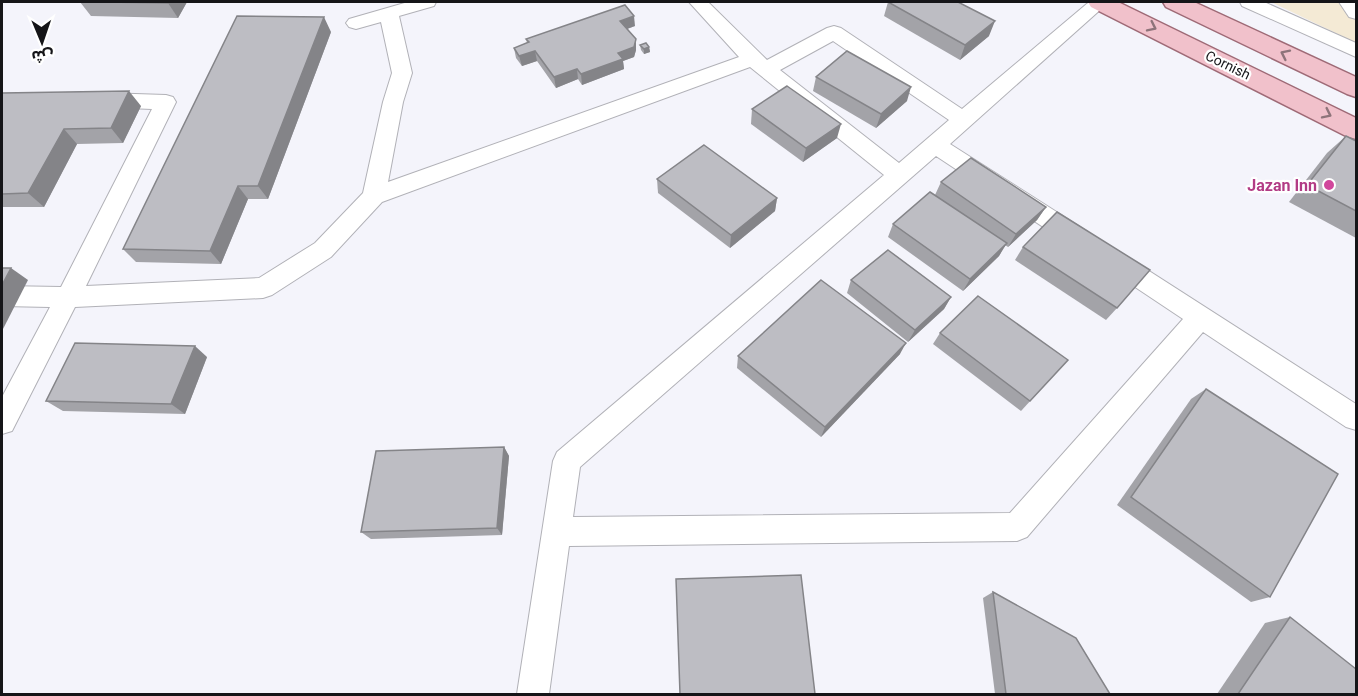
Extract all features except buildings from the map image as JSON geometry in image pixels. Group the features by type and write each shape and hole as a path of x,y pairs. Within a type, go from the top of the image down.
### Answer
{"main road":[{"name":"Cornish","path":"1100,2 1356,129"},
{"path":"1175,2 1356,88"}],"street":[{"path":"356,23 426,2"},
{"path":"698,2 760,64 899,175"},
{"path":"533,694 567,461 1100,2"},
{"path":"1224,25 1251,2 1356,51"},
{"path":"1348,2 1356,13"},
{"path":"374,196 393,102 402,73 389,13"},
{"path":"2,296 68,297 263,288 323,250 374,196 760,64 834,32 963,120"},
{"path":"2,422 166,102 84,99"},
{"path":"934,144 1356,418"},
{"path":"557,532 1017,527 1200,316"}],"shaded area":[{"path":"1271,2 1356,2 1356,43 1342,36"}],"place":[{"name":"Jazan Inn","path":"1329,185"}]}
